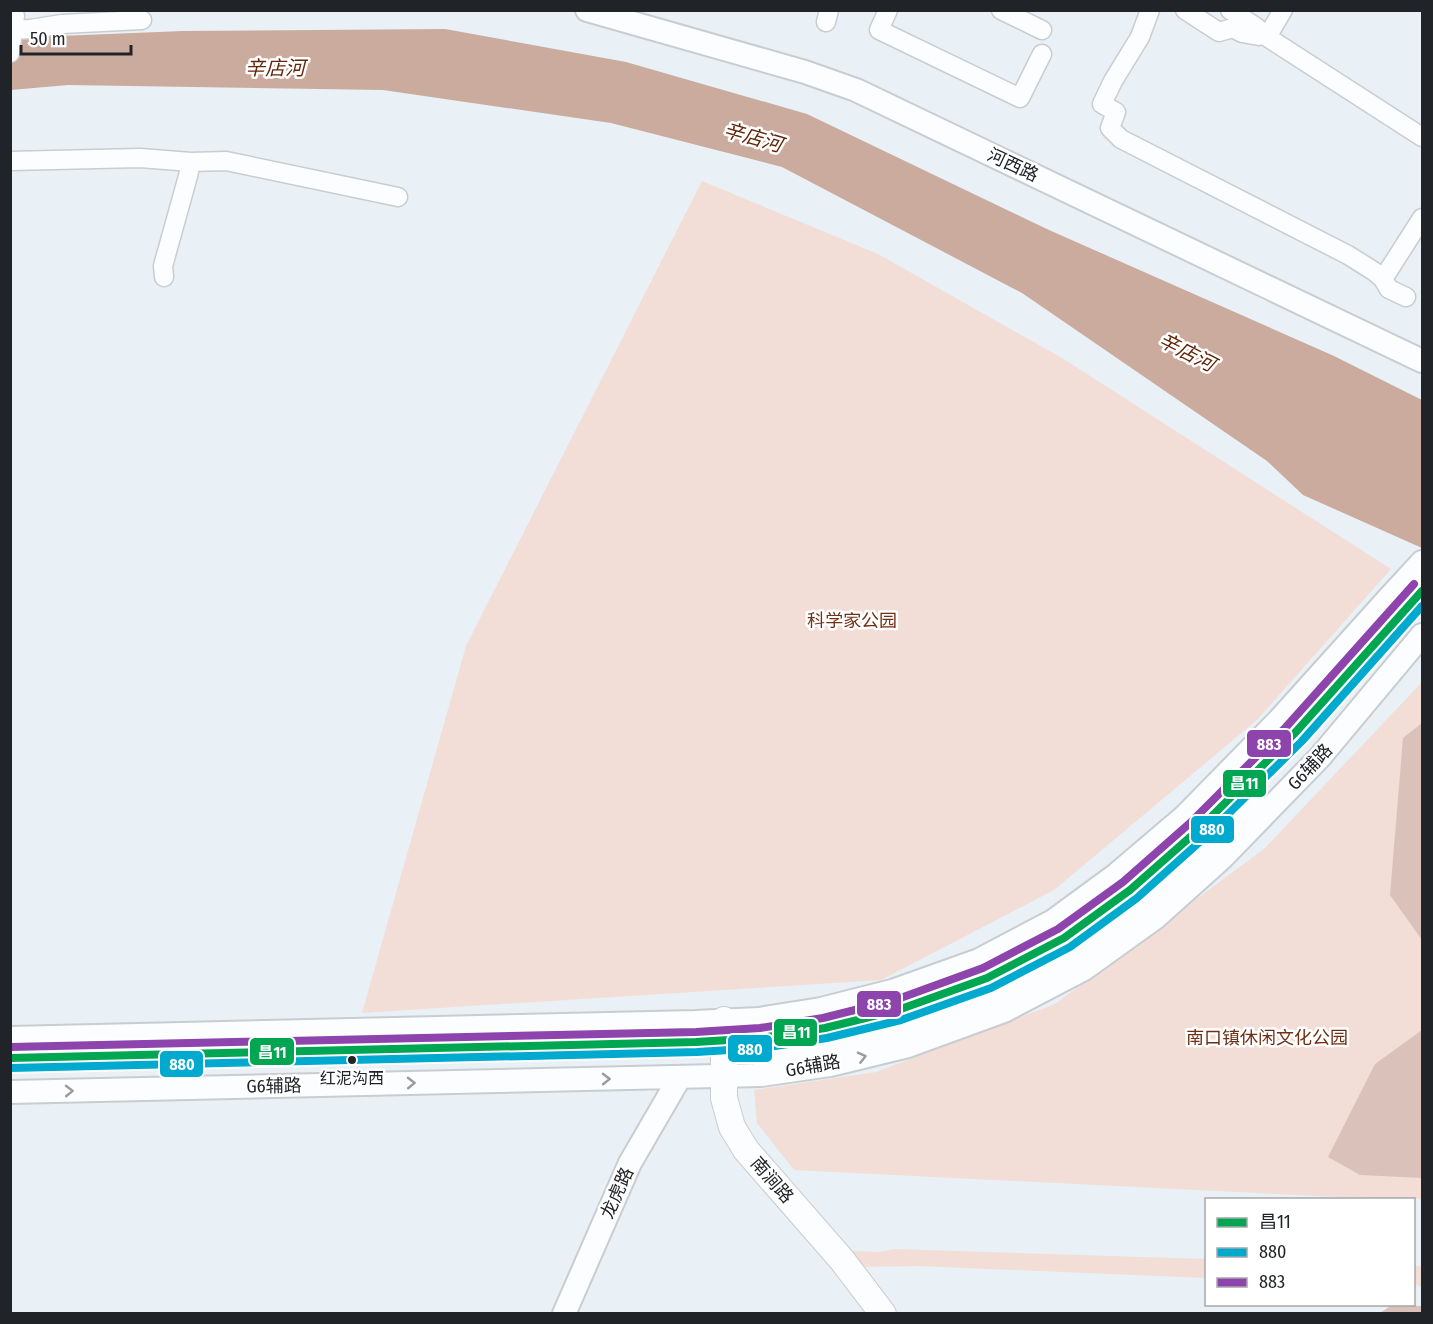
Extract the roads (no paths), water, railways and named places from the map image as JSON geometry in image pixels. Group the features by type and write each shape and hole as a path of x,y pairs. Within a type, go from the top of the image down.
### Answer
{"main road":[{"name":"G6辅路","path":"10,1075 724,1049 760,1038 825,1028 898,1010 987,978 1064,938 1130,890 1197,831 1411,621 1422,591"},
{"name":"G6辅路","path":"10,1058 724,1049"},
{"name":"南涧路","path":"724,1049 724,1098 732,1127 746,1150 842,1260 883,1314"}],"street":[{"path":"10,52 15,16 12,10"},
{"name":"河西路","path":"587,10 805,72 856,90 1422,361"},
{"path":"888,10 879,30 1020,98 1042,54"},
{"path":"1000,10 1042,30"},
{"path":"1150,10 1140,37 1102,104 1116,112 1110,128 1121,139 1348,255 1383,279 1389,289 1406,297"},
{"path":"1185,10 1219,32 1233,28 1242,33 1267,37"},
{"path":"1230,10 1267,37 1422,137"},
{"path":"1267,37 1283,10"},
{"path":"14,30 62,24 142,20"},
{"path":"10,161 140,158 191,162 226,161 398,196"},
{"path":"164,277 163,266 191,162"},
{"path":"1383,279 1422,218"},
{"path":"1411,621 1422,562"},
{"name":"G6辅路","path":"10,1038 648,1023 724,1049 761,1075 830,1065 908,1046 1004,1011 1084,969 1155,918 1222,858 1320,757 1411,621"},
{"name":"G6辅路","path":"10,1092 680,1077 724,1049"},
{"name":"龙虎路","path":"564,1314 630,1163 680,1077"}],"water":[{"name":"辛店河","path":"445,29 626,62 807,114 1049,230 1334,356 1422,400 1422,548 1303,495 1267,461 1022,293 782,167 611,123 383,90 68,85 11,90 10,38 183,31"}],"place":[{"name":"红泥沟西","path":"352,1060"}],"park label":[{"name":"科学家公园","path":"852,621"},
{"name":"南口镇休闲文化公园","path":"1267,1038"}]}
